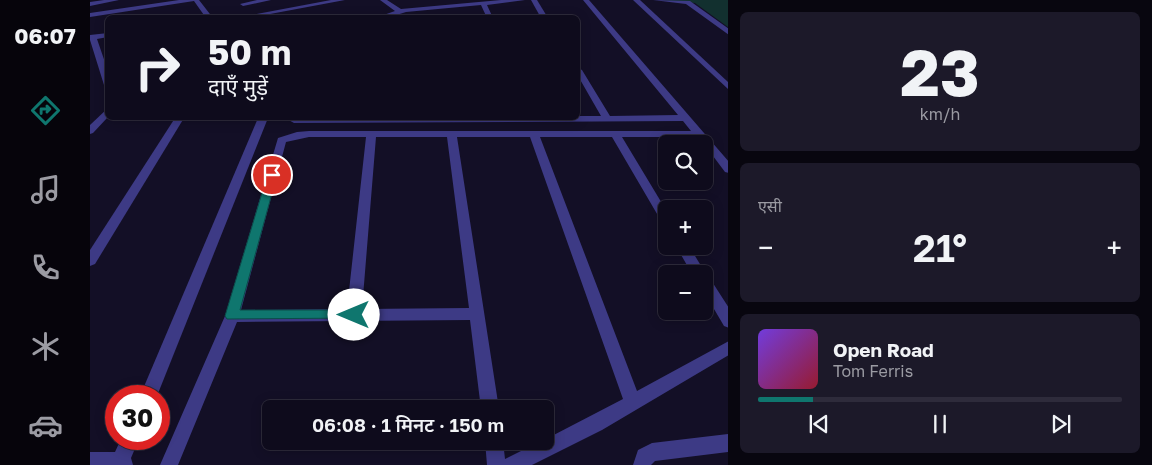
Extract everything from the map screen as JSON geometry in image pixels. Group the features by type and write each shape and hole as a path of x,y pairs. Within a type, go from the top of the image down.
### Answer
{"street":[{"path":"90,4 116,0"},
{"path":"90,15 154,3 191,0"},
{"path":"196,0 208,15"},
{"path":"242,2 268,0"},
{"path":"263,15 295,11 342,0"},
{"path":"382,0 399,11"},
{"path":"387,15 399,11 432,7 522,0"},
{"path":"534,0 543,15"},
{"path":"586,0 728,170"},
{"path":"636,0 728,88"},
{"path":"656,0 688,2 728,33"},
{"path":"242,2 254,15"},
{"path":"484,4 489,15"},
{"path":"432,7 433,15"},
{"path":"105,36 92,38 105,68"},
{"path":"97,52 105,51"},
{"path":"580,73 607,118"},
{"path":"90,114 105,111"},
{"path":"90,131 105,114"},
{"path":"580,118 684,118"},
{"path":"90,261 178,120"},
{"path":"153,385 263,120"},
{"path":"494,120 499,135"},
{"path":"615,134 658,206"},
{"path":"169,465 232,316 282,140 297,135 698,134"},
{"path":"534,135 633,403"},
{"path":"354,315 371,136"},
{"path":"452,136 489,400"},
{"path":"713,296 728,322"},
{"path":"232,316 478,314"},
{"path":"512,465 596,424 728,347"},
{"path":"642,465 644,456 652,452 728,443"},
{"path":"90,461 122,463 126,450"},
{"path":"495,450 496,465"}],"green space":[{"path":"659,0 728,0 728,27 695,3"}],"route":[{"path":"272,175 232,316 354,315"}]}
